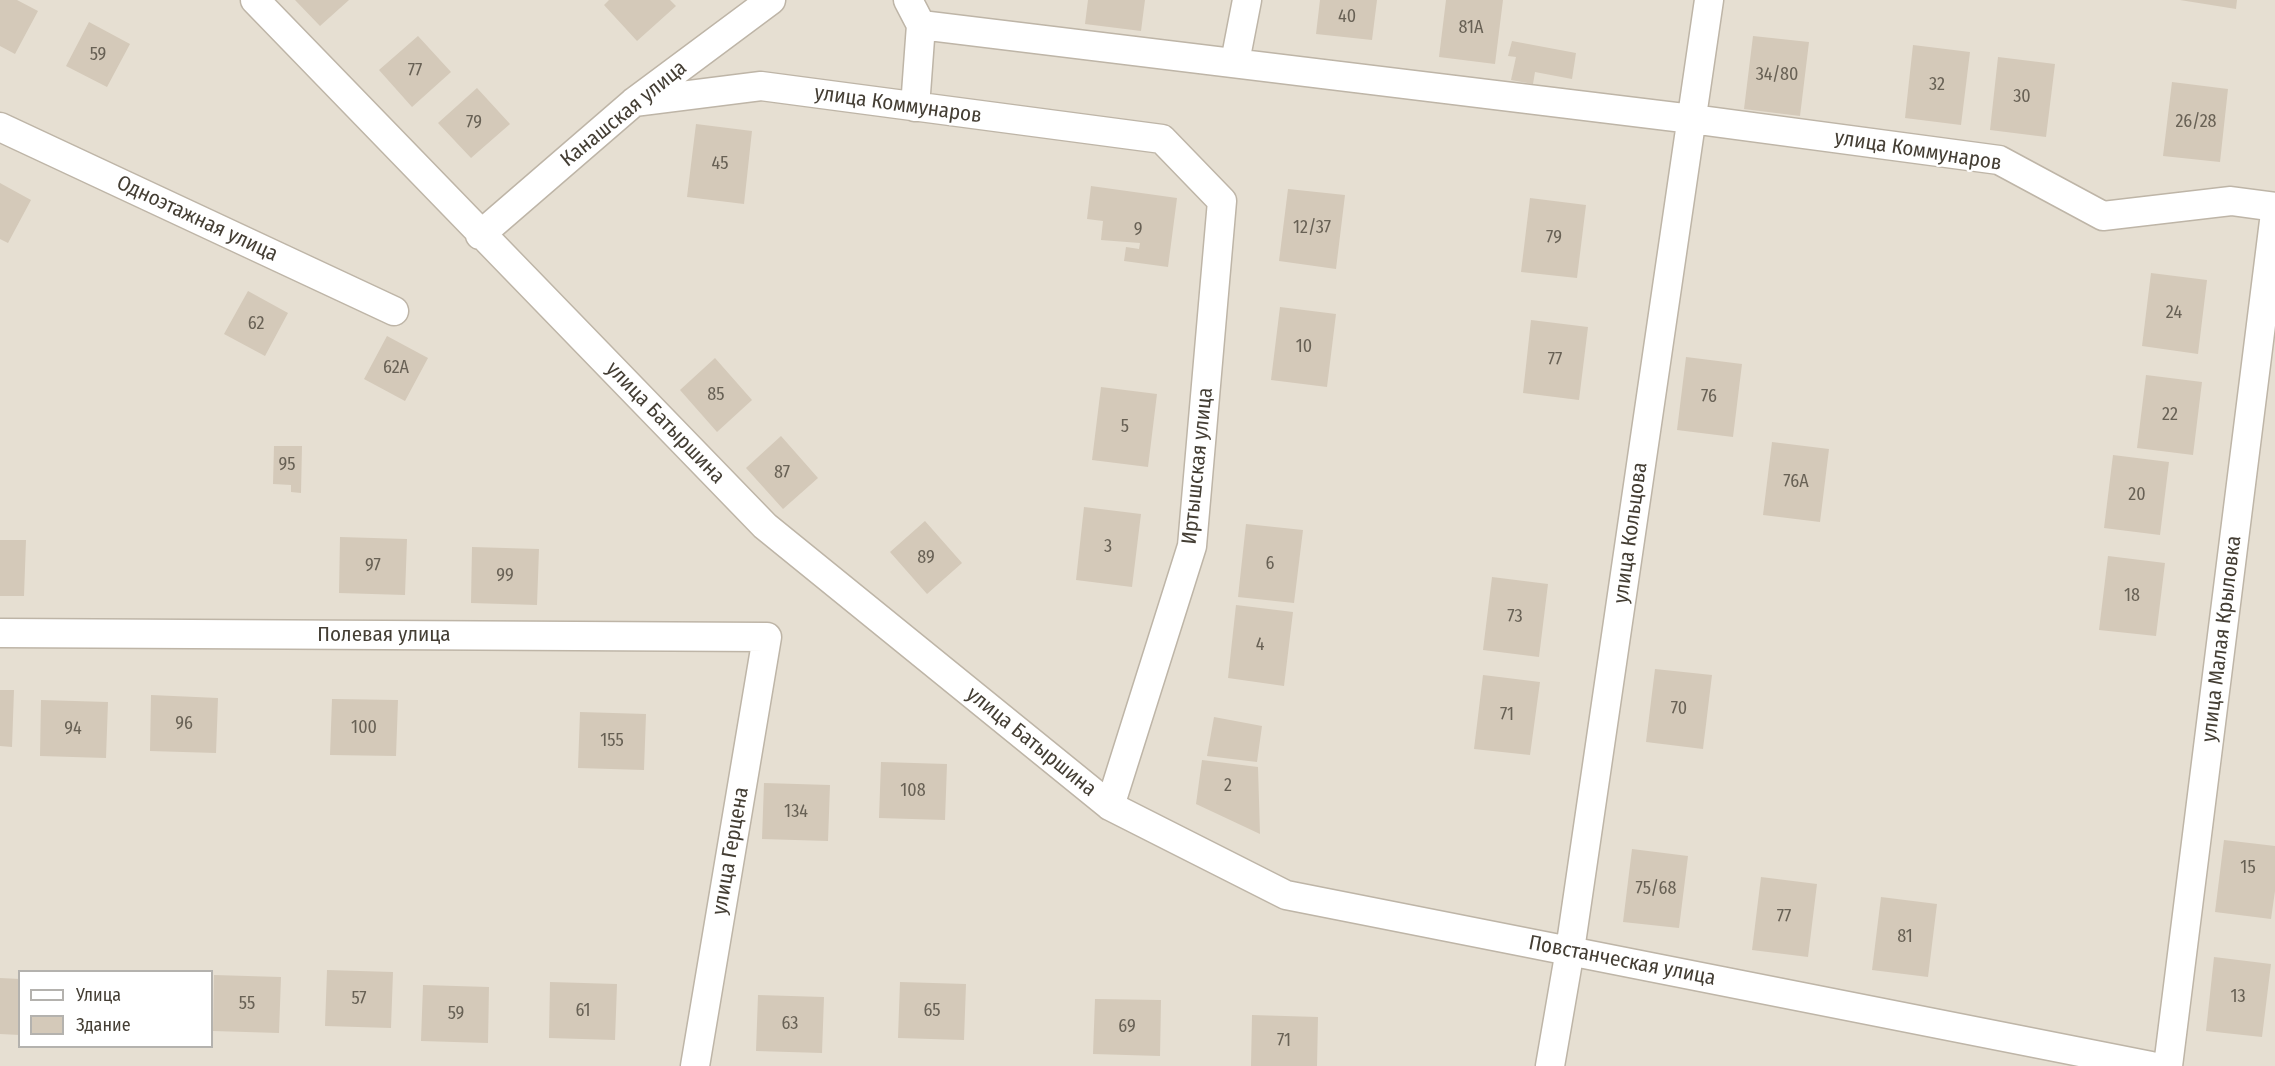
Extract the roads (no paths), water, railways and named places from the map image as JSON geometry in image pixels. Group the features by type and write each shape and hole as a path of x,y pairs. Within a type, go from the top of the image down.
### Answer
{"street":[{"name":"улица Батыршина","path":"255,0 480,235 765,526 1110,806"},
{"name":"Канашская улица","path":"480,235 634,102 771,0"},
{"path":"908,0 921,25 915,107"},
{"path":"1235,62 1247,0"},
{"name":"улица Кольцова","path":"1550,1066 1570,950 1709,0"},
{"name":"улица Коммунаров","path":"921,25 1692,119 1999,160 2103,216 2230,201 2275,207"},
{"name":"улица Коммунаров","path":"634,102 761,87 1162,139"},
{"name":"Одноэтажная улица","path":"0,127 394,311"},
{"name":"Иртышская улица","path":"1110,806 1192,546 1222,201 1162,139"},
{"name":"улица Малая Крыловка","path":"2168,1066 2275,213"},
{"name":"Полевая улица","path":"0,633 767,637"},
{"name":"улица Герцена","path":"695,1066 767,637"},
{"name":"Повстанческая улица","path":"1110,806 1286,895 2151,1066"}]}
